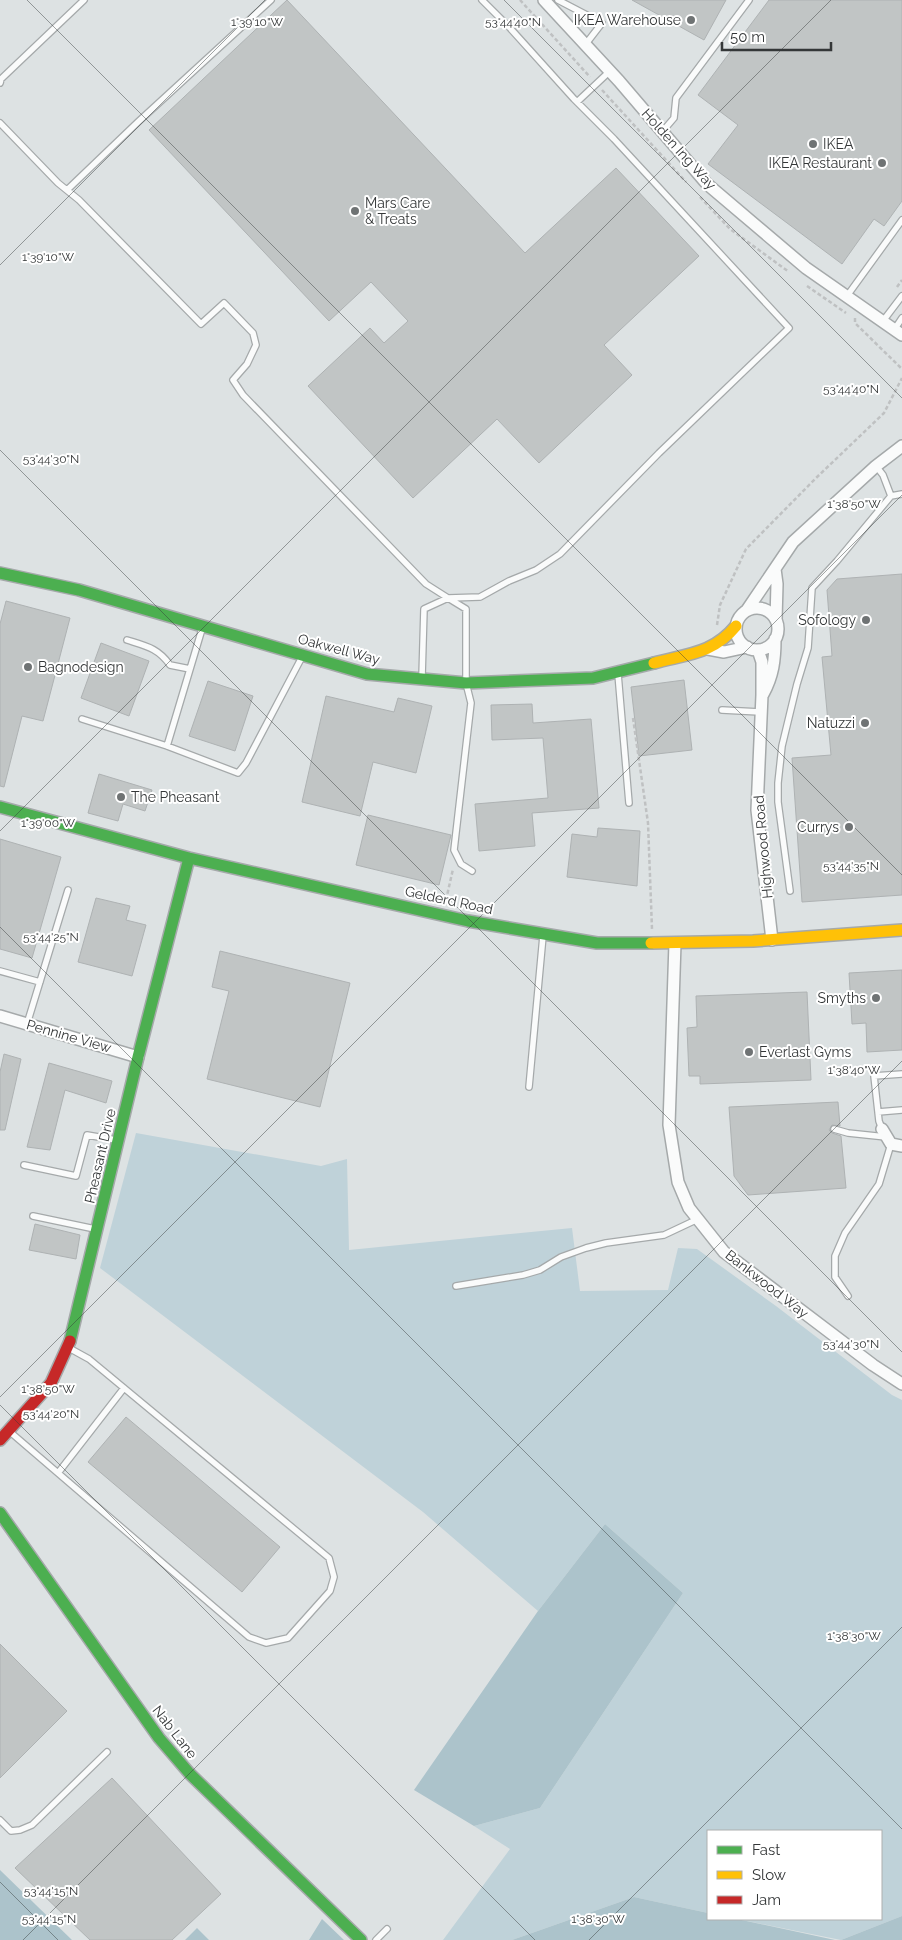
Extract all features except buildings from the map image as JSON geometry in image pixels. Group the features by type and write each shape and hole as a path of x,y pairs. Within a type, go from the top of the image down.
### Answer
{"street":[{"name":"Holden Ing Way","path":"544,0 610,71 707,184 806,268 898,332"},
{"path":"775,570 777,584 776,620 778,626 775,640 765,648 752,648 738,639 736,626 738,620 747,610 793,542 876,466 899,449"},
{"name":"Oakwell Way","path":"0,573 79,590 367,674 422,680 466,683 593,678 708,649 723,641 736,626"},
{"path":"747,610 760,608 767,610 776,620"},
{"name":"Highwood Road","path":"762,695 774,669 775,640"},
{"name":"Oakwell Way","path":"708,649 724,652 752,648"},
{"name":"Highwood Road","path":"752,648 762,662 757,810 772,940"},
{"name":"Gelderd Road","path":"0,807 189,858 442,915 597,943 772,940 902,930"},
{"name":"Pheasant Drive","path":"0,1440 51,1383 72,1336 138,1057 189,858"},
{"name":"Bankwood Way","path":"675,943 669,1125 678,1182 689,1208 724,1252 873,1365 902,1384"},
{"name":"Pennine View","path":"0,1016 138,1057"},
{"name":"Nab Lane","path":"0,1513 159,1738 190,1774 361,1940"}],"lane":[{"path":"0,83 1,79 84,0"},
{"path":"67,190 271,0"},
{"path":"422,680 424,609 448,598 480,597 509,581 536,570 560,554 659,453 789,328 482,0"},
{"path":"558,0 602,23 585,45"},
{"path":"662,132 674,118 676,98 749,0"},
{"path":"577,102 610,71"},
{"path":"0,123 58,184 79,200 201,324 224,303 252,333 256,346 247,364 233,380 243,395 426,584 466,609 466,683 471,703 454,850 460,864 472,871"},
{"path":"847,296 902,220"},
{"path":"883,321 902,296"},
{"path":"898,332 902,318"},
{"path":"876,466 891,496"},
{"path":"790,891 778,802 778,783 782,746 808,648 812,588 891,496 902,494"},
{"path":"167,746 203,626"},
{"path":"127,640 156,649 170,665 190,669"},
{"path":"82,719 167,746 238,772 246,763 303,656"},
{"path":"617,672 622,707 629,803"},
{"path":"722,710 760,712"},
{"path":"27,1024 68,890"},
{"path":"529,1088 543,934"},
{"path":"0,972 40,982"},
{"path":"848,1296 835,1277 835,1256 845,1233 879,1184 890,1139 878,1112 874,1076 902,1074"},
{"path":"878,1112 902,1110"},
{"path":"834,1129 890,1139"},
{"path":"24,1165 76,1176 87,1135 118,1141"},
{"path":"33,1216 98,1230"},
{"path":"456,1286 523,1275 540,1270 561,1257 586,1248 606,1243 664,1235 698,1219"},
{"path":"8,1431 249,1637 266,1642 288,1638 330,1590 334,1577 329,1558 89,1359 68,1347"},
{"path":"58,1473 124,1388"},
{"path":"0,1820 11,1831 20,1830 32,1825 107,1752"},
{"path":"376,1940 387,1929"}],"path":[{"path":"723,641 716,633 720,605 746,549 884,413 902,378"},
{"path":"633,718 648,823 652,943"},
{"path":"442,915 457,855"}],"shaded area":[{"path":"136,1133 321,1166 347,1159 349,1250 572,1228 580,1291 668,1290 678,1248 697,1249 776,1306 892,1395 902,1400 902,1916 841,1940 742,1920 882,1920 882,1830 707,1830 707,1913 634,1897 512,1940 443,1940 510,1849 474,1826 540,1808 683,1593 605,1524 538,1611 423,1512 100,1268"},
{"path":"605,1524 683,1593 540,1808 474,1826 414,1790 538,1611"},
{"path":"0,1870 72,1940 0,1940"},
{"path":"634,1897 707,1913 707,1920 742,1920 835,1940 512,1940"},
{"path":"902,1916 902,1940 841,1940"},
{"path":"322,1919 344,1940 309,1940"},
{"path":"197,1928 209,1940 185,1940"}],"traffic: fast":[{"path":"0,573 79,590 367,674 466,683 593,678 654,663"},
{"path":"0,807 189,858 468,921 597,943 651,943"},
{"path":"70,1341 138,1057 189,858"},
{"path":"0,1513 159,1738 190,1774 361,1940"}],"traffic: slow":[{"path":"654,663 709,648 736,626"},
{"path":"651,943 753,941 902,930"}],"traffic: jam":[{"path":"0,1440 51,1383 70,1341"}],"place":[{"name":"IKEA Warehouse","path":"691,20"},
{"name":"IKEA","path":"813,144"},
{"name":"IKEA Restaurant","path":"882,163"},
{"name":"Mars Care & Treats","path":"355,211"},
{"name":"Sofology","path":"866,620"},
{"name":"Bagnodesign","path":"28,667"},
{"name":"Natuzzi","path":"865,723"},
{"name":"The Pheasant","path":"121,797"},
{"name":"Currys","path":"849,827"},
{"name":"Smyths","path":"876,998"},
{"name":"Everlast Gyms","path":"749,1052"}]}
